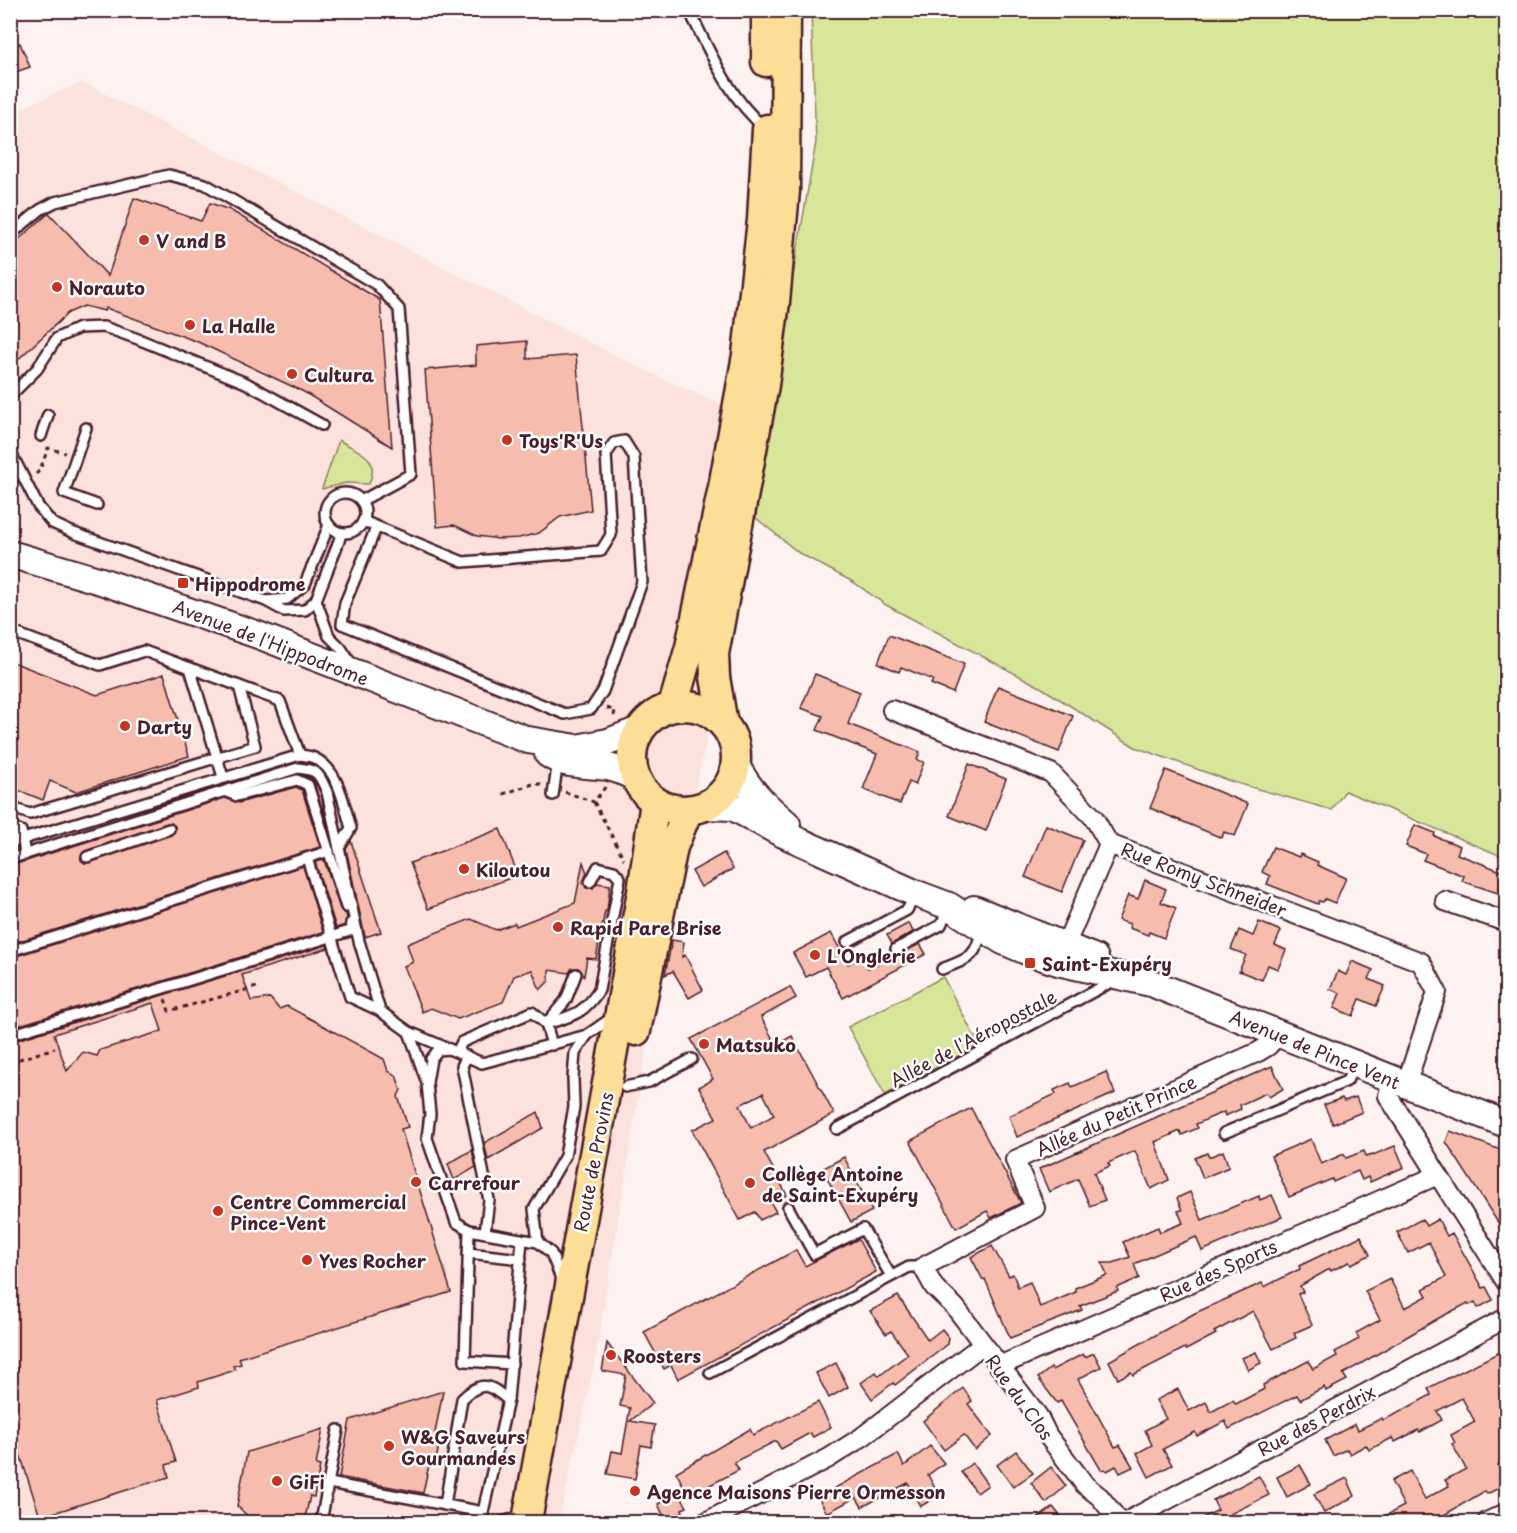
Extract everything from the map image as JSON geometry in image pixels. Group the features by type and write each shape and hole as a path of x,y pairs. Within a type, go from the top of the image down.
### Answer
{"main road":[{"path":"672,706 690,647 741,396 754,311 767,129 766,10"},
{"path":"723,723 715,677 714,654 762,397 775,302 785,191 786,10"},
{"name":"Avenue de l'Hippodrome","path":"10,554 101,581 258,635 528,740 577,748 608,742 625,728"},
{"path":"672,706 700,707 723,723 731,736 736,765 730,782 720,796 697,808 671,808 655,801 643,791 635,777 632,762 633,747 625,728 672,706"},
{"name":"Avenue de l'Hippodrome","path":"528,740 558,761 610,768 635,777"},
{"name":"Avenue de Pince Vent","path":"736,765 748,786 761,801 821,850"},
{"name":"Route de Provins","path":"526,1521 614,1052 649,854 655,801"},
{"name":"Avenue de Pince Vent","path":"697,808 733,807 781,834 916,894 950,906 976,909 1115,966 1123,975"},
{"name":"Route de Provins","path":"526,1521 572,1365 673,847 697,808"},
{"name":"Avenue de Pince Vent","path":"950,906 1003,941 1032,953 1102,973 1123,975 1151,983 1506,1124"}],"street":[{"name":"Rue Romy Schneider","path":"892,710 1051,773 1094,818 1109,843 1421,962 1437,992 1399,1082"},
{"path":"1065,946 1109,843"},
{"path":"1445,901 1506,922"},
{"name":"Allée du Petit Prince","path":"923,1267 1035,1208 1015,1160 1258,1052 1268,1046 1278,1035"},
{"path":"1399,1082 1388,1096 1506,1282"},
{"name":"Rue des Sports","path":"999,1366 1438,1175"},
{"name":"Rue du Clos","path":"923,1267 934,1287 955,1307 1038,1416 1048,1436 1085,1485 1100,1497 1120,1522"},
{"name":"Rue des Perdrix","path":"1126,1522 1506,1318"},
{"path":"706,1522 829,1458 862,1437 982,1345"},
{"path":"1487,1522 1506,1514"}],"lane":[{"path":"689,10 730,89 749,115 767,129"},
{"path":"10,235 40,210 55,202 169,175 205,184 377,285 399,309 411,474 361,501"},
{"path":"10,396 37,369 57,338 79,328 104,327 246,383 322,425"},
{"path":"41,436 48,415"},
{"path":"86,428 64,493 97,505"},
{"path":"363,521 463,562 602,550 611,535 606,454 614,443 624,441 634,457 642,582 603,691 591,709 565,714 342,624 345,603 376,528"},
{"path":"10,451 38,506 51,523 266,601 284,611 305,610 316,600 341,533"},
{"path":"343,493 350,494 361,501 365,514 363,521 354,531 341,533 329,525 325,512 331,499 343,493"},
{"path":"266,601 287,599 305,584 329,525"},
{"path":"316,600 329,636 341,648 358,675"},
{"path":"10,631 100,665 144,651 280,701 300,755"},
{"path":"190,668 223,777"},
{"path":"10,807 30,814 255,746 239,686"},
{"path":"10,843 300,755 314,758 326,766 339,788 351,828 339,848"},
{"path":"553,795 558,761"},
{"path":"10,859 298,768 310,769 318,773 327,792 359,941 380,1011"},
{"path":"10,1035 353,930 308,785 297,780 237,796 227,792"},
{"path":"10,827 21,831 25,855"},
{"path":"87,857 168,829"},
{"path":"10,951 329,851"},
{"path":"307,858 350,997 380,1011 409,1032 482,1063 587,1035 610,1020 620,1008"},
{"path":"546,1024 579,1013 591,1004 599,990 620,878 614,871 598,867 590,882"},
{"path":"848,942 907,910 916,894"},
{"path":"896,949 940,925 950,906"},
{"path":"942,969 968,957 979,946 981,927"},
{"path":"546,1024 566,1000 576,974"},
{"name":"Allée de l'Aéropostale","path":"837,1129 1123,975"},
{"path":"426,1083 431,1059 438,1050 453,1051 462,1042 532,1012 546,1024 552,1045"},
{"path":"409,1032 426,1083 430,1114 426,1138 456,1222 469,1230 538,1242 551,1252 568,1296"},
{"path":"538,1242 534,1209 565,1156 574,1107 575,1053 587,1035"},
{"path":"467,1056 462,1066 489,1200 485,1232"},
{"path":"625,1087 649,1082 692,1059"},
{"path":"1224,1133 1347,1081 1355,1065"},
{"path":"788,1207 814,1254 863,1229 891,1276"},
{"path":"469,1230 465,1361 512,1364"},
{"path":"329,1483 445,1505 483,1517 508,1400 522,1240"},
{"path":"468,1253 521,1259"},
{"path":"710,1373 909,1267 923,1267"},
{"path":"445,1505 462,1399 471,1390 483,1386 493,1387 508,1400"},
{"path":"321,1522 338,1430"}],"path":[{"path":"10,498 40,470 48,448 76,457"},
{"path":"595,703 615,711 625,728"},
{"path":"594,802 626,862"},
{"path":"162,988 169,1011 257,987"},
{"path":"10,1062 55,1048"}],"shaded area":[{"path":"82,82 638,367 767,426 756,518 683,844 595,1361 559,1522 11,1522 10,113"}],"green space":[{"path":"811,11 1506,11 1506,858 1345,791 1332,810 1233,782 1135,747 1042,688 886,605 853,582 799,553 756,518 767,426 816,142"},
{"path":"339,440 366,456 370,461 372,474 369,484 346,483 322,489"},
{"path":"943,977 979,1045 885,1095 848,1027"}],"water":[{"path":"995,11 1041,11 1016,17"}],"building":[{"path":"20,43 30,67 10,74 10,47"},
{"path":"134,198 201,221 210,203 230,210 380,300 392,447 304,392 198,342 106,308 105,311 84,306 68,313 10,367 10,247 49,213 108,276"},
{"name":"Toys'R'Us","path":"527,341 527,359 576,355 591,510 560,517 539,533 519,538 499,539 477,536 454,525 437,527 425,370 476,365 476,346"},
{"path":"889,635 964,664 953,693 931,684 933,680 901,667 899,672 878,663"},
{"path":"10,661 97,695 164,674 189,756 76,792 50,781 43,800 10,787"},
{"path":"815,674 860,692 848,724 920,752 917,760 924,762 915,785 909,782 900,804 863,789 877,754 817,730 823,716 801,708"},
{"path":"998,686 1073,716 1059,752 984,722"},
{"path":"969,764 1006,779 986,831 949,816"},
{"path":"1166,770 1248,804 1235,836 1224,832 1222,838 1150,808"},
{"path":"303,775 311,778 321,794 326,821 314,783"},
{"path":"296,787 302,790 320,847 10,944 10,866 225,798 239,803","holes":["171,823 175,826 175,831 171,835 89,863 81,860 81,855 85,851"]},
{"path":"1046,825 1083,840 1062,892 1025,877"},
{"path":"1415,825 1435,833 1434,836 1460,846 1457,854 1506,873 1498,893 1462,881 1464,876 1423,860 1426,854 1406,846"},
{"name":"Kiloutou","path":"500,829 518,875 428,909 410,863"},
{"path":"351,841 381,932 365,937 346,849"},
{"path":"1273,847 1299,857 1300,854 1318,862 1317,865 1346,878 1335,903 1325,899 1323,902 1319,901 1318,904 1267,884 1270,876 1262,872"},
{"path":"724,853 733,869 701,887 692,871"},
{"path":"324,860 340,909 347,918 345,925 336,928 315,862"},
{"path":"583,862 587,873 583,882 586,888 593,888 597,883 610,885 607,911 605,911 596,959 587,958 584,976 578,968 572,968 569,973 549,970 549,981 540,990 532,970 514,976 503,1002 458,1019 431,1008 422,1012 404,966 413,962 407,944 471,919 496,930 515,923 516,926 575,903"},
{"path":"303,866 323,932 10,1028 10,958"},
{"path":"1145,880 1166,889 1161,902 1176,908 1164,938 1129,928 1130,924 1118,920 1128,895 1138,899"},
{"path":"1259,922 1281,931 1275,945 1286,950 1278,969 1268,965 1262,980 1239,971 1246,955 1231,949 1239,930 1253,936"},
{"path":"909,923 913,932 892,944 887,935"},
{"path":"831,933 848,964 862,957 868,968 920,944 926,954 843,998 826,967 806,977 793,953"},
{"path":"672,940 684,942 682,957 685,955 703,990 689,998 673,971 665,975"},
{"name":"Centre Commercial Pince-Vent","path":"327,945 328,948 242,975 251,1001 270,998 279,1009 287,1006 384,1059 388,1071 396,1075 401,1090 398,1096 408,1127 401,1129 451,1292 239,1358 241,1364 233,1366 235,1370 198,1382 199,1387 157,1400 176,1462 166,1465 169,1477 40,1517 19,1451 10,1454 10,1042","holes":["153,1003 162,1031 100,1050 97,1056 83,1052 67,1071 54,1034"]},
{"path":"1352,961 1373,970 1369,979 1385,986 1376,1006 1360,999 1353,1016 1334,1008 1340,993 1330,989 1338,971 1346,975"},
{"path":"790,987 796,998 761,1017 776,1045 792,1036 834,1114 764,1152 787,1195 771,1203 776,1212 760,1220 755,1212 740,1220 692,1130 716,1118 699,1087 713,1079 691,1039","holes":["763,1093 774,1115 751,1128 740,1105"]},
{"path":"1272,1066 1283,1089 1269,1097 1266,1093 1240,1105 1241,1109 1225,1116 1224,1112 1196,1124 1198,1128 1182,1135 1180,1131 1155,1142 1169,1180 1151,1189 1135,1151 1108,1163 1110,1166 1094,1173 1105,1200 1090,1206 1078,1179 1049,1192 1039,1169"},
{"path":"1106,1072 1115,1093 1017,1137 1009,1116 1056,1094 1054,1090 1070,1083 1072,1087"},
{"path":"1356,1097 1362,1112 1333,1124 1324,1105 1342,1098 1344,1101"},
{"path":"971,1108 1021,1203 991,1218 987,1211 956,1228 910,1141"},
{"name":"Carrefour","path":"538,1112 543,1128 488,1160 484,1143"},
{"path":"1450,1131 1506,1152 1506,1235 1446,1142"},
{"path":"1311,1139 1321,1164 1344,1154 1346,1158 1364,1151 1366,1156 1373,1155 1395,1146 1404,1167 1370,1182 1368,1177 1362,1180 1358,1171 1289,1197 1271,1156"},
{"path":"472,1150 476,1167 454,1180 448,1164"},
{"path":"1223,1151 1229,1167 1203,1178 1195,1158 1207,1153 1209,1157"},
{"path":"844,1157 872,1211 851,1222 822,1169"},
{"path":"1190,1192 1202,1220 1259,1196 1260,1200 1272,1195 1282,1217 1202,1251 1196,1237 1134,1264 1139,1278 1117,1288 1118,1291 1080,1306 1082,1310 1010,1338 985,1279 983,1280 971,1257 992,1246 1009,1276 1013,1274 1018,1287 1030,1282 1040,1307 1076,1292 1075,1288 1107,1275 1102,1263 1113,1263 1130,1257 1123,1242 1158,1227 1160,1232 1183,1223 1178,1211 1182,1210 1177,1198"},
{"path":"1422,1219 1426,1226 1438,1219 1447,1236 1452,1233 1483,1288 1486,1287 1493,1300 1478,1308 1475,1302 1469,1305 1468,1303 1439,1318 1343,1374 1347,1380 1326,1391 1324,1387 1300,1400 1297,1395 1229,1429 1225,1421 1197,1436 1195,1432 1163,1449 1172,1465 1149,1477 1137,1453 1152,1445 1145,1430 1166,1419 1156,1400 1178,1389 1189,1411 1206,1402 1211,1412 1233,1400 1236,1404 1264,1389 1263,1385 1308,1361 1313,1369 1337,1356 1335,1352 1359,1339 1356,1333 1380,1320 1365,1291 1390,1279 1405,1308 1427,1296 1423,1289 1446,1277 1429,1242 1408,1253 1397,1232"},
{"path":"1361,1236 1370,1255 1331,1271 1330,1269 1300,1286 1303,1292 1298,1294 1312,1325 1294,1333 1296,1338 1273,1349 1253,1311 1186,1350 1185,1348 1133,1375 1131,1372 1118,1379 1109,1361 1195,1313 1262,1283 1264,1287 1300,1269 1299,1266"},
{"path":"858,1239 876,1272 678,1379 671,1365 664,1369 644,1332 796,1250 805,1266"},
{"path":"898,1296 928,1340 942,1329 949,1338 948,1344 895,1385 893,1383 872,1399 861,1383 876,1372 879,1376 908,1354 891,1331 886,1334 870,1311"},
{"path":"607,1343 653,1403 630,1421 655,1425 651,1447 641,1445 635,1479 607,1474 612,1451 622,1453 630,1408 620,1406 626,1375 602,1371"},
{"path":"1506,1349 1506,1461 1498,1465 1506,1480 1499,1484 1501,1487 1487,1494 1485,1491 1432,1522 1374,1522 1404,1506 1391,1481 1410,1471 1425,1499 1449,1486 1445,1480 1466,1469 1452,1444 1455,1443 1451,1435 1475,1422 1462,1398 1437,1411 1442,1420 1420,1432 1418,1430 1395,1442 1392,1438 1369,1450 1366,1445 1350,1454 1347,1449 1333,1456 1325,1440 1355,1424 1358,1430 1396,1414 1431,1395 1428,1388"},
{"path":"1256,1352 1261,1363 1248,1370 1242,1358"},
{"path":"1094,1353 1101,1367 1078,1379 1115,1447 1120,1445 1133,1467 1120,1473 1116,1466 1107,1471 1101,1470 1061,1401 1057,1403 1038,1378 1051,1368 1052,1370 1083,1354 1085,1357"},
{"path":"836,1363 848,1387 829,1398 816,1373"},
{"path":"963,1388 972,1401 968,1404 992,1436 975,1450 964,1435 944,1450 923,1421"},
{"name":"W&G Saveurs Gourmandes","path":"443,1391 435,1433 441,1434 436,1461 430,1460 423,1493 339,1477 350,1420"},
{"path":"818,1402 831,1427 813,1437 810,1433 781,1449 776,1441 734,1462 739,1470 689,1496 676,1472 750,1429 753,1435"},
{"name":"GiFi","path":"323,1429 316,1465 320,1466 314,1497 310,1496 304,1522 254,1522 237,1506 247,1452"},
{"path":"930,1446 944,1463 928,1475 939,1496 921,1506 908,1483 862,1507 856,1497 827,1513 818,1497 898,1454 904,1466"},
{"path":"1016,1451 1033,1473 1013,1487 997,1465"},
{"path":"972,1463 988,1485 977,1493 961,1472"},
{"path":"1300,1465 1311,1484 1287,1497 1277,1477"},
{"path":"1051,1467 1066,1486 1046,1503 1031,1483"},
{"path":"1259,1476 1269,1495 1230,1514 1235,1522 1195,1522 1218,1510 1213,1500"},
{"path":"1347,1478 1355,1496 1324,1513 1314,1494"},
{"path":"679,1492 687,1507 682,1509 683,1512 666,1521 658,1504"},
{"path":"1053,1507 1065,1522 1033,1522"}],"place":[{"name":"V and B","path":"144,240"},
{"name":"Norauto","path":"57,287"},
{"name":"La Halle","path":"190,325"},
{"name":"Cultura","path":"292,374"},
{"name":"Toys'R'Us","path":"507,440"},
{"name":"Hippodrome","path":"183,583"},
{"name":"Darty","path":"125,726"},
{"name":"Kiloutou","path":"464,869"},
{"name":"Rapid Pare Brise","path":"558,927"},
{"name":"L'Onglerie","path":"815,955"},
{"name":"Saint-Exupéry","path":"1030,963"},
{"name":"Matsuko","path":"704,1044"},
{"name":"Carrefour","path":"416,1182"},
{"name":"Collège Antoine de Saint-Exupéry","path":"750,1183"},
{"name":"Centre Commercial Pince-Vent","path":"218,1211"},
{"name":"Yves Rocher","path":"307,1260"},
{"name":"Roosters","path":"611,1355"},
{"name":"W&G Saveurs Gourmandes","path":"389,1446"},
{"name":"GiFi","path":"277,1481"},
{"name":"Agence Maisons Pierre Ormesson","path":"635,1491"}]}
